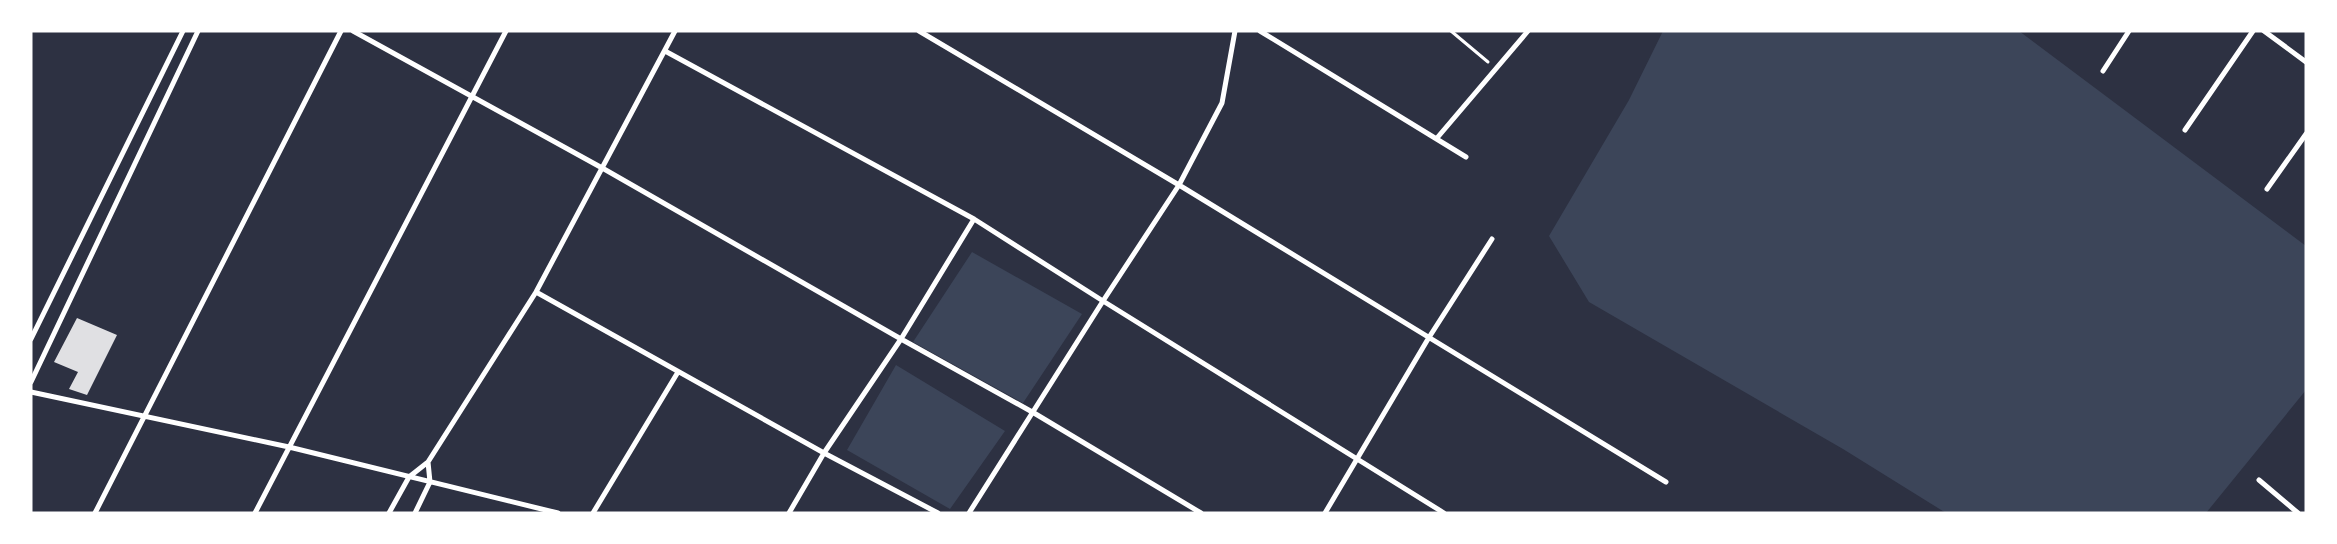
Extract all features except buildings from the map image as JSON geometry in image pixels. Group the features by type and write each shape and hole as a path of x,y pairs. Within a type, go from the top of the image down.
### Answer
{"street":[{"path":"31,339 183,31"},
{"path":"31,382 198,31"},
{"path":"95,513 341,31"},
{"path":"353,31 604,169 901,340 1034,413 1201,513"},
{"path":"255,513 506,31"},
{"path":"389,513 409,477 428,462 536,292 604,169 675,31"},
{"path":"919,31 1180,185 1428,339 1666,482"},
{"path":"969,513 1034,413 1103,301 1180,185 1222,103 1235,31"},
{"path":"1260,31 1466,157"},
{"path":"1437,138 1528,31"},
{"path":"2103,71 2130,31"},
{"path":"2185,130 2252,31"},
{"path":"2264,31 2306,62"},
{"path":"665,51 974,218 1103,301 1444,513"},
{"path":"2267,190 2306,134"},
{"path":"789,513 824,453 901,340 974,218"},
{"path":"1325,513 1428,339 1492,239"},
{"path":"536,292 824,453 938,513"},
{"path":"593,513 678,372"},
{"path":"31,392 289,447 558,513"},
{"path":"415,513 430,482 428,462"},
{"path":"2260,480 2298,513"}],"path":[{"path":"1451,31 1497,69"}],"shaded area":[{"path":"1663,31 2019,31 2306,246 2306,390 2206,513 1946,513 1843,449 1589,302 1549,236 1629,100"},
{"path":"972,252 1082,314 1023,403 913,342"},
{"path":"896,365 1005,431 950,509 847,450"}]}
